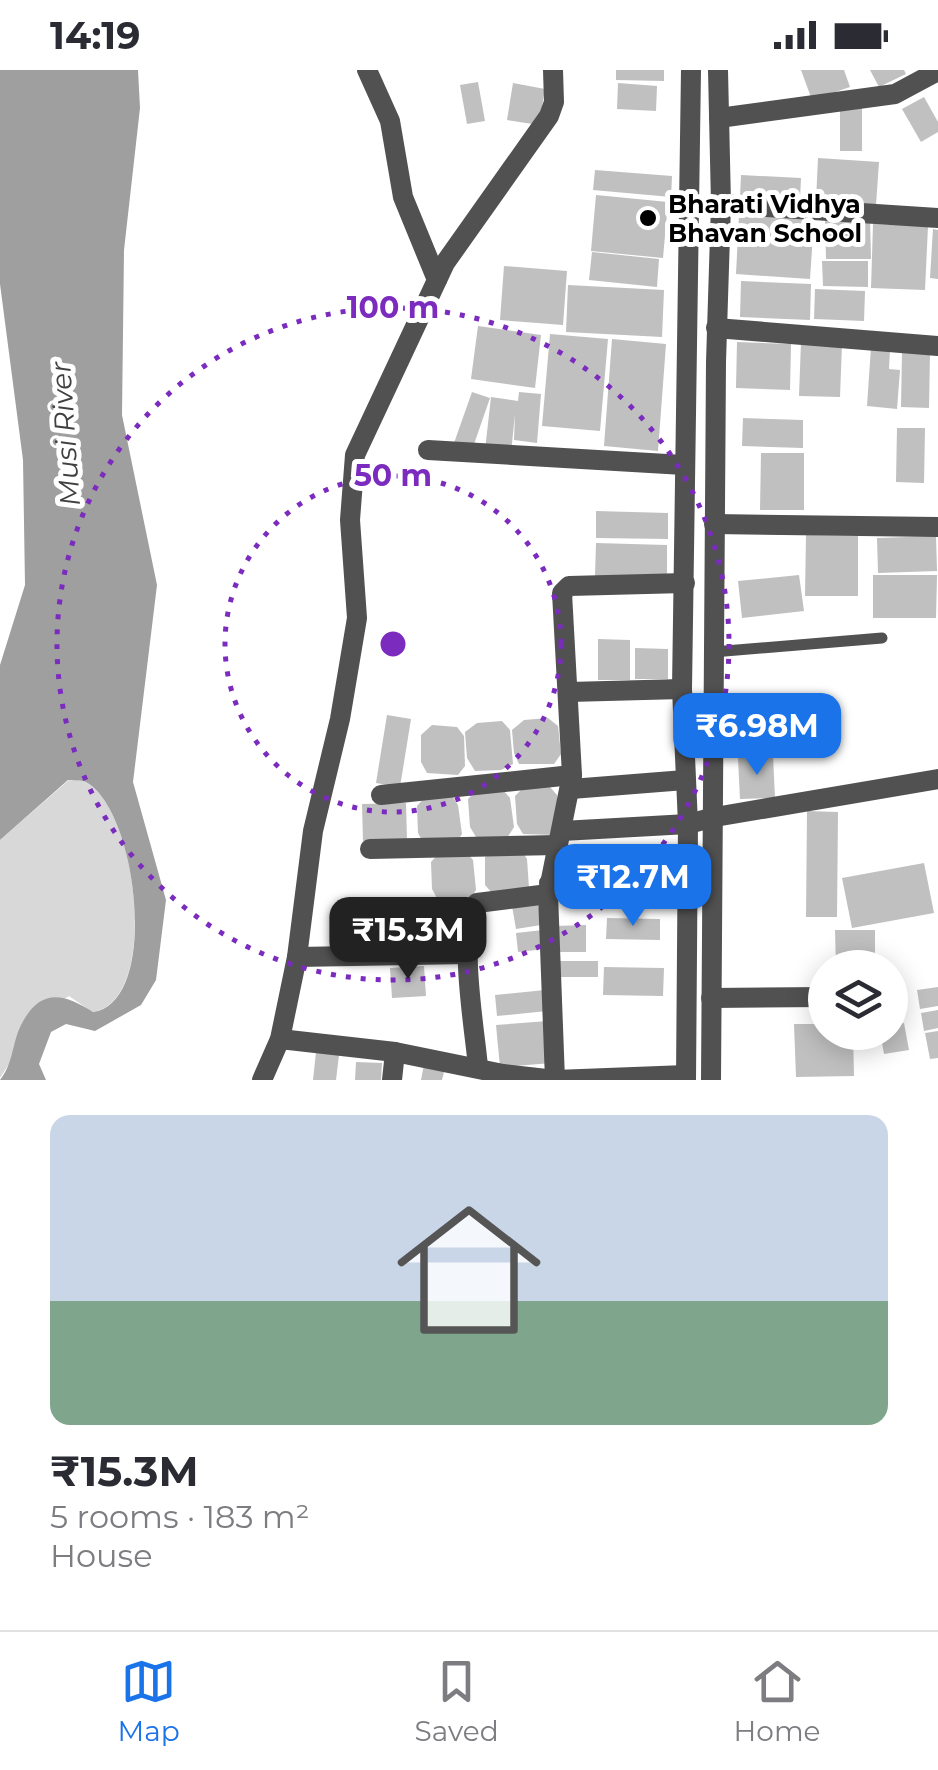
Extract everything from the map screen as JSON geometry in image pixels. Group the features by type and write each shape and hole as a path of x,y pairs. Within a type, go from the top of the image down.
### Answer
{"street":[{"path":"367,70 390,121 403,197 437,280"},
{"path":"262,1080 280,1039 297,957 313,831 340,719 357,618 350,520 354,455 445,263 549,116 554,102 553,70"},
{"path":"280,1039 395,1052 478,1067 502,1077 686,1077 688,824 682,689 691,70"},
{"path":"711,1080 716,328 721,204 718,70"},
{"path":"719,118 895,94 938,72"},
{"path":"721,204 938,218"},
{"path":"716,328 938,346"},
{"path":"428,450 684,465"},
{"path":"714,524 938,526"},
{"path":"555,1080 548,888 572,782 564,588 685,583"},
{"path":"569,692 682,689"},
{"path":"370,848 560,838 688,824 938,779"},
{"path":"381,795 572,782 685,780"},
{"path":"478,1067 467,954 471,913 477,903 548,888 688,879"},
{"path":"297,957 467,954"},
{"path":"711,998 808,997"},
{"path":"392,1080 395,1052"}],"lane":[{"path":"713,652 882,638"}],"shaded area":[{"path":"69,780 84,781 103,798 118,826 134,902 134,942 127,976 114,1001 92,1012 69,996 20,1027 13,1058 0,1078 0,840"}],"water":[{"name":"Musi River","path":"0,70 138,70 140,108 124,250 122,415 157,585 133,782 166,900 156,980 141,1005 95,1031 66,1024 51,1032 39,1064 46,1080 0,1080 20,1027 35,1005 52,997 71,1000 93,1012 114,1001 128,976 134,942 134,902 129,863 118,826 103,798 84,781 68,780 0,840 0,665 25,585 23,460 0,284"}],"building":[{"path":"616,70 664,70 664,81 616,80"},
{"path":"801,70 844,70 850,87 812,100"},
{"path":"870,70 904,70 906,74 879,87"},
{"path":"478,82 485,121 467,124 460,85"},
{"path":"513,83 545,89 539,125 507,120"},
{"path":"618,83 657,86 656,111 617,109"},
{"path":"924,97 938,122 938,132 921,142 902,109"},
{"path":"840,107 862,107 862,151 840,151"},
{"path":"818,158 879,162 876,205 816,201"},
{"path":"595,170 672,176 671,197 593,190"},
{"path":"741,175 801,178 800,200 740,197"},
{"path":"596,195 668,202 663,258 591,251"},
{"path":"739,215 814,219 810,279 736,274"},
{"path":"825,219 870,219 871,259 826,259"},
{"path":"873,224 928,226 925,290 871,288"},
{"path":"933,229 938,230 938,279 930,278"},
{"path":"592,252 659,259 657,287 589,280"},
{"path":"822,261 868,261 868,287 823,286"},
{"path":"504,266 567,271 563,325 500,320"},
{"path":"741,281 811,284 810,320 740,317"},
{"path":"568,285 664,290 662,337 566,332"},
{"path":"815,289 865,291 864,321 814,319"},
{"path":"478,326 541,335 535,388 471,379"},
{"path":"550,334 608,339 600,431 542,426"},
{"path":"612,339 666,344 658,451 604,446"},
{"path":"737,342 791,344 790,390 736,388"},
{"path":"801,342 842,344 840,397 799,396"},
{"path":"871,347 890,349 889,369 900,370 897,409 867,406"},
{"path":"902,351 930,352 929,408 901,407"},
{"path":"472,392 490,398 472,450 454,443"},
{"path":"519,392 541,394 537,443 514,440 515,414 511,453 485,450 491,397 518,401"},
{"path":"743,418 803,420 803,448 742,446"},
{"path":"897,428 925,428 924,483 896,482"},
{"path":"761,453 804,453 804,510 760,510"},
{"path":"596,511 668,513 668,539 596,538"},
{"path":"806,535 858,536 858,596 805,596"},
{"path":"936,536 937,571 878,573 877,538"},
{"path":"596,543 667,545 667,578 595,576"},
{"path":"799,575 804,611 742,618 738,581"},
{"path":"873,575 937,575 936,618 873,618"},
{"path":"598,639 630,640 630,680 598,680"},
{"path":"635,648 668,649 668,679 635,679"},
{"path":"387,715 411,719 400,787 376,783"},
{"path":"548,718 558,726 561,754 554,764 519,764 512,730 524,720"},
{"path":"502,721 510,730 513,764 501,770 475,771 467,758 465,732 477,723"},
{"path":"432,725 457,727 464,736 465,766 458,775 427,773 421,762 421,735"},
{"path":"773,756 775,798 740,799 738,758"},
{"path":"525,786 550,787 557,795 561,825 554,835 523,834 517,824 515,796"},
{"path":"478,789 503,790 510,798 514,827 507,838 476,837 470,827 468,799"},
{"path":"426,796 452,796 458,805 462,834 455,844 424,844 418,833 417,806"},
{"path":"406,803 407,840 363,841 362,804"},
{"path":"807,811 838,812 837,917 806,917"},
{"path":"521,850 527,859 529,888 492,893 485,885 485,857"},
{"path":"441,851 466,852 473,860 476,890 469,900 438,900 432,889 431,862"},
{"path":"924,863 934,913 852,928 842,878"},
{"path":"538,902 541,925 516,929 512,906"},
{"path":"607,918 660,919 660,940 606,939"},
{"path":"586,925 586,952 555,952 555,926"},
{"path":"543,930 545,949 518,952 516,933"},
{"path":"835,930 875,930 875,950 836,950"},
{"path":"559,961 598,961 598,977 559,977"},
{"path":"424,966 426,996 392,998 390,968"},
{"path":"604,967 664,968 663,996 603,995"},
{"path":"938,987 938,1006 920,1009 917,990"},
{"path":"545,990 547,1011 497,1016 495,995"},
{"path":"938,1010 938,1028 924,1031 921,1013"},
{"path":"548,1021 552,1063 500,1067 496,1025"},
{"path":"794,1024 808,1024 808,1050 853,1050 854,1076 796,1077"},
{"path":"938,1031 938,1058 930,1059 925,1033"},
{"path":"316,1052 339,1055 336,1080 313,1080"},
{"path":"425,1059 446,1064 442,1080 421,1080"},
{"path":"356,1062 382,1063 381,1080 355,1080"}],"place":[{"name":"Bharati Vidhya Bhavan School","path":"648,218"}]}
